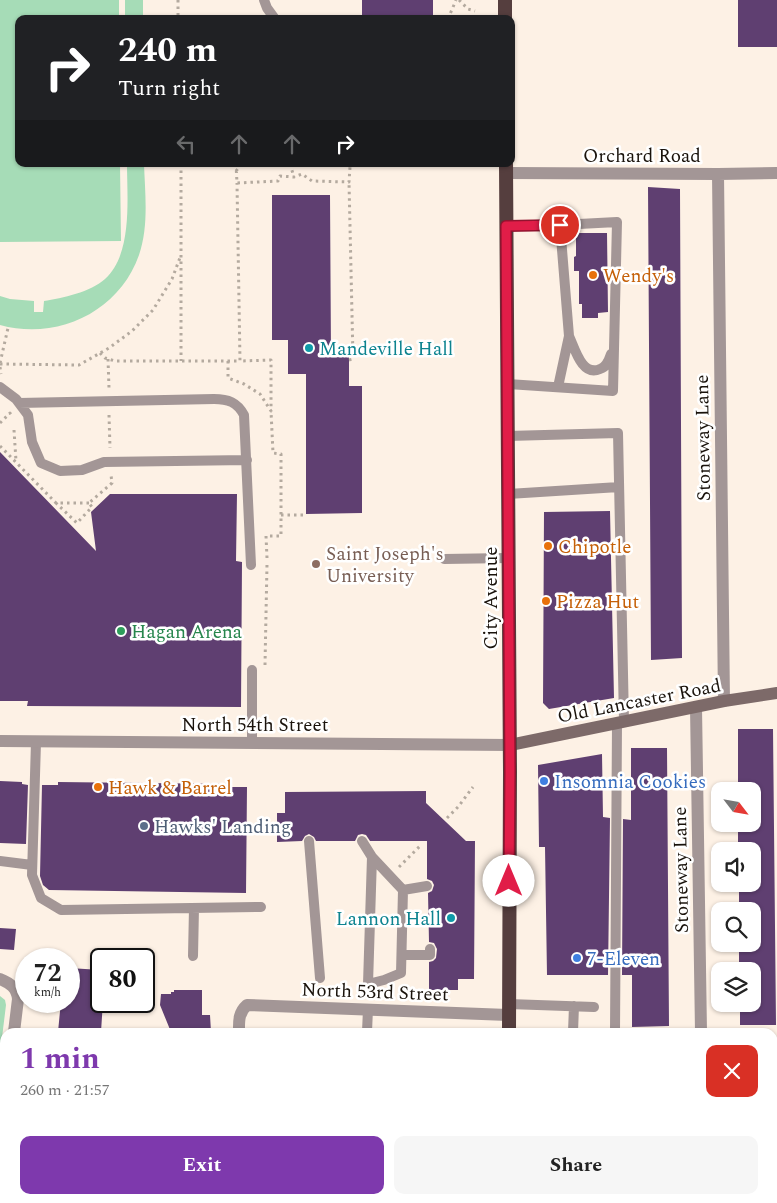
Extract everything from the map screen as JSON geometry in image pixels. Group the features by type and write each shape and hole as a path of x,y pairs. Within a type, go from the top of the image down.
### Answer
{"highway":[{"path":"505,0 505,15"},
{"name":"City Avenue","path":"506,168 510,745 509,1028"}],"main road":[{"name":"Old Lancaster Road","path":"510,745 696,706 777,693"}],"street":[{"name":"Orchard Road","path":"506,168 718,174 777,173"},
{"name":"Stoneway Lane","path":"718,174 724,701"},
{"name":"Stoneway Lane","path":"696,706 701,1028"},
{"name":"North 54th Street","path":"0,741 510,745"},
{"path":"0,979 9,983 17,993 14,1028"},
{"name":"North 53rd Street","path":"239,1028 238,1017 246,1005 368,1010 508,1009"}],"lane":[{"path":"264,0 272,15"},
{"path":"506,226 617,222 613,391 507,384"},
{"path":"558,387 569,336 560,225"},
{"path":"569,336 584,367 597,371 604,368 610,360 614,342"},
{"path":"0,387 16,399 28,414 32,442 41,463 60,472 82,470 104,462 247,460"},
{"path":"20,403 227,399 240,408 244,415 251,564"},
{"path":"508,436 618,433 621,722 616,1028"},
{"path":"508,494 619,487"},
{"path":"444,559 508,558"},
{"path":"252,670 252,743"},
{"path":"36,742 32,875 41,898 61,910 261,907"},
{"path":"309,841 320,978"},
{"path":"362,841 372,857 403,890 401,973 368,984 372,857"},
{"path":"0,861 32,865"},
{"path":"403,890 427,886"},
{"path":"193,956 194,908"},
{"path":"402,955 430,955 430,949"},
{"path":"573,1028 574,1006"},
{"path":"508,1009 594,1006"},
{"path":"367,1028 368,1010"}],"path":[{"path":"178,0 178,15"},
{"path":"450,15 458,0 475,11"},
{"path":"181,167 181,361"},
{"path":"236,167 240,361"},
{"path":"236,172 240,167"},
{"path":"291,167 294,177"},
{"path":"348,360 353,360 350,167"},
{"path":"237,183 278,181 280,176 294,177 302,174 312,182 349,182"},
{"path":"8,328 0,363 79,365 123,339 153,310 172,279 181,256"},
{"path":"100,353 105,358 115,361 271,360 273,454 281,454 282,536 266,536 265,670"},
{"path":"228,361 228,378 244,384 260,394 271,411"},
{"path":"0,423 10,413 14,417"},
{"path":"14,426 16,461"},
{"path":"0,446 56,502"},
{"path":"281,515 304,514"},
{"path":"447,818 473,787"},
{"path":"390,877 420,845"}],"green space":[{"path":"0,0 119,0 119,15 15,15 15,167 120,167 121,241 0,242"},
{"path":"125,0 143,0 143,15 125,15"},
{"path":"127,167 144,167 145,221 142,244 130,275 117,292 101,306 83,317 64,325 43,329 22,329 0,325 0,296 10,299 34,301 34,312 43,312 44,301 84,291 105,279 114,268 120,255 124,240 127,208"},
{"path":"0,996 5,1000 6,1005 3,1028 0,1028"}],"building":[{"path":"362,0 433,0 433,15 362,15"},
{"path":"738,0 777,0 777,47 738,47"},
{"path":"648,187 680,189 682,658 651,660"},
{"name":"Mandeville Hall","path":"272,195 330,195 331,356 349,356 349,386 362,386 362,513 306,514 306,374 288,374 288,340 272,340"},
{"name":"Wendy's","path":"576,233 607,233 608,312 598,313 598,318 582,318 582,304 579,304 579,271 574,271"},
{"name":"Hagan Arena","path":"0,452 96,551 91,512 110,494 237,494 236,561 242,562 241,707 27,706 28,701 0,701"},
{"path":"610,511 614,698 549,709 543,703 544,512"},
{"path":"738,729 773,729 776,1025 740,1025 740,1012 761,1012 761,962 739,962 739,952 761,952 761,902 739,902 739,892 761,892 761,842 738,842 738,832 761,832 761,782 738,782"},
{"path":"631,748 667,748 669,1026 632,1027 632,975 622,975 623,819 631,820"},
{"path":"602,754 603,817 610,818 608,975 547,975 545,847 539,847 538,765"},
{"path":"0,781 22,782 22,784 28,785 26,844 0,843"},
{"name":"Hawks' Landing","path":"58,782 231,784 231,787 247,787 246,893 49,890 43,885 40,876 42,785 58,785"},
{"name":"Lannon Hall","path":"426,791 426,803 466,841 475,841 474,979 458,979 458,990 429,990 429,962 436,958 437,949 434,943 429,942 428,893 432,891 434,885 432,881 427,879 427,841 370,841 366,835 362,834 358,835 355,841 316,841 309,834 302,841 277,842 277,813 285,813 285,792"},
{"path":"0,928 16,929 14,950 0,949"},
{"path":"80,969 90,969 90,1013 102,1013 101,1028 58,1028 60,1013 80,1013"},
{"path":"174,990 202,990 202,1015 210,1015 211,1028 169,1028 160,1005 161,994 171,994 171,992 174,992"}],"place":[{"name":"Wendy's","path":"593,275"},
{"name":"Mandeville Hall","path":"309,348"},
{"name":"Chipotle","path":"548,546"},
{"name":"Saint Joseph's University","path":"316,564"},
{"name":"Pizza Hut","path":"546,601"},
{"name":"Hagan Arena","path":"121,631"},
{"name":"Insomnia Cookies","path":"544,781"},
{"name":"Hawk & Barrel","path":"98,787"},
{"name":"Hawks' Landing","path":"144,826"},
{"name":"Lannon Hall","path":"451,918"},
{"name":"7-Eleven","path":"577,958"}],"route":[{"path":"509,881 506,226 560,225"}]}
